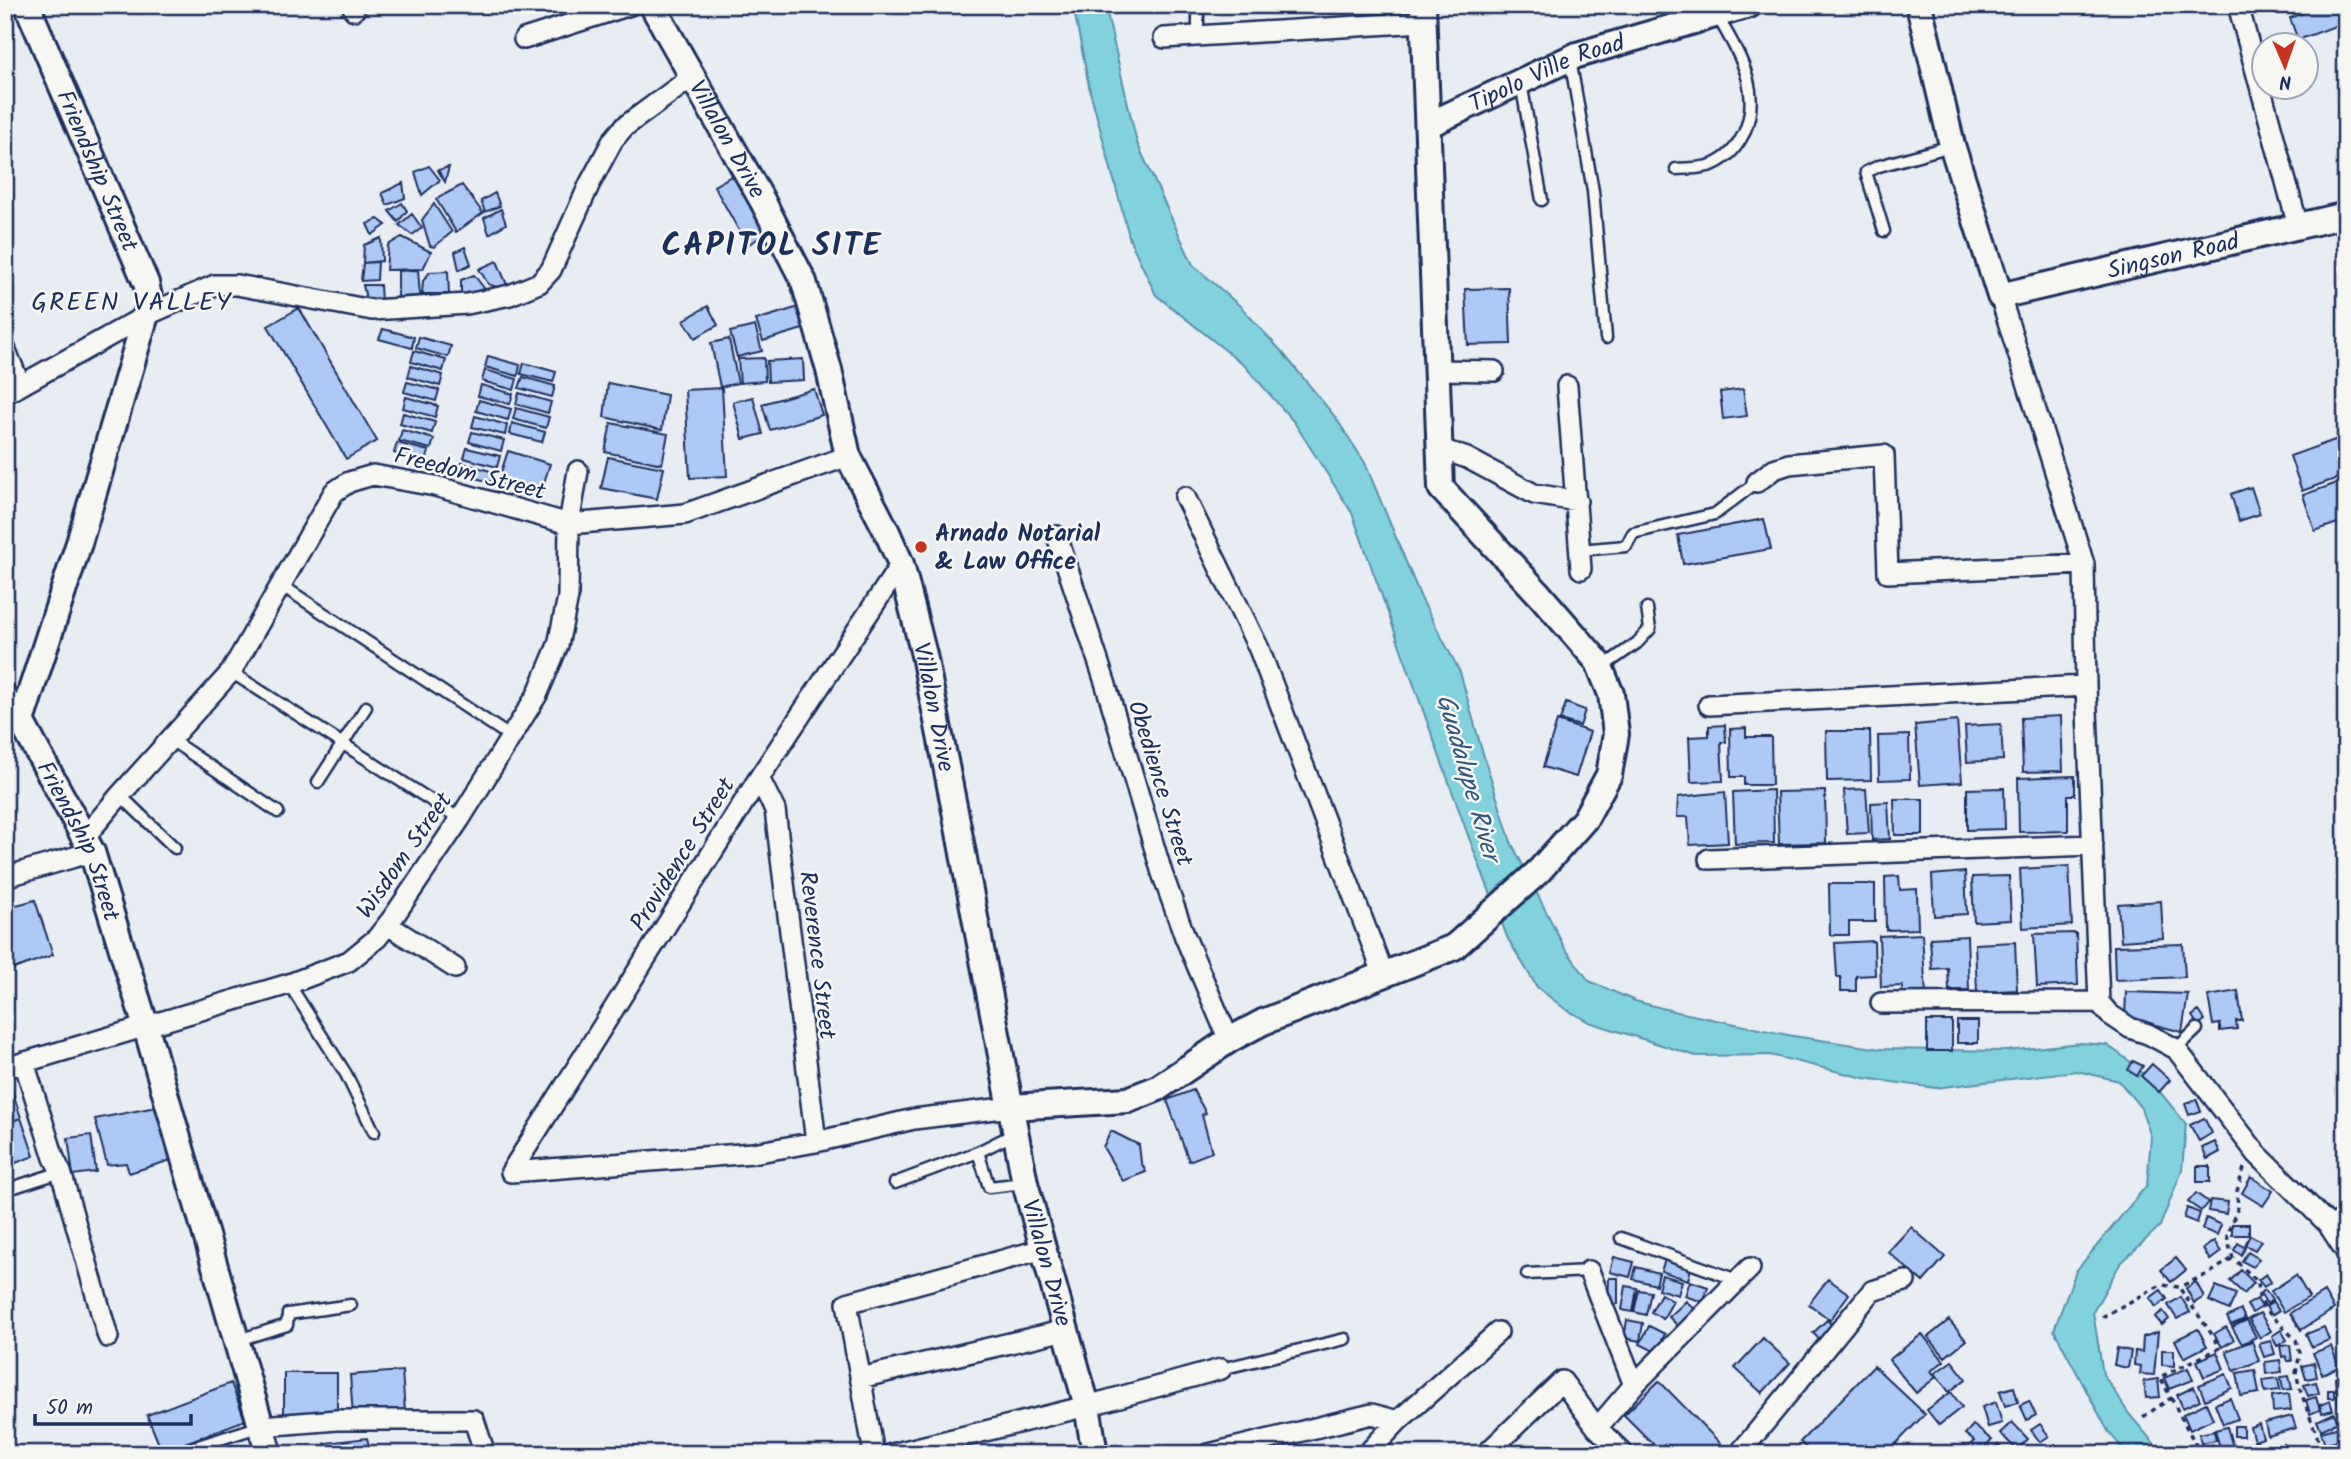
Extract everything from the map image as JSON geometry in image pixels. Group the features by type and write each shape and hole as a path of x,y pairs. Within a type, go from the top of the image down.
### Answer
{"street":[{"name":"Friendship Street","path":"27,5 146,283 150,301 79,543 21,722 88,845 146,1027 270,1454"},
{"path":"524,39 630,5"},
{"name":"Villalon Drive","path":"652,5 768,210 804,282 829,370 848,456 901,564 924,655 1015,1134 1043,1249 1087,1406 1095,1454"},
{"name":"Tipolo Ville Road","path":"1428,125 1570,59 1748,5"},
{"path":"1919,5 1952,145 2084,564 2086,686 2099,1002 2109,1014 2130,1028 2176,1049 2257,1154 2328,1224 2346,1252"},
{"path":"2238,5 2298,226"},
{"path":"816,1142 914,1119 1011,1107 1128,1100 1158,1087 1229,1040 1263,1022 1454,947 1539,871 1585,819 1609,775 1616,734 1611,694 1601,668 1588,648 1441,488 1423,14 1164,38"},
{"path":"5,348 13,389 147,315 215,285 237,285 372,310 467,304 510,295 539,283 551,270 590,183 613,140 624,127 692,77"},
{"name":"Singson Road","path":"2000,296 2346,215"},
{"path":"1436,370 1494,370"},
{"path":"1567,386 1580,559"},
{"path":"1438,448 1467,458 1534,495 1577,501"},
{"path":"1757,481 1789,464 1884,455 1888,573 2084,564"},
{"name":"Freedom Street","path":"88,845 120,795 232,671 334,492 349,482 373,475 435,486 569,524 685,514 848,456"},
{"name":"Wisdom Street","path":"15,1065 289,984 349,961 377,938 460,819 537,695 558,645 568,597 569,524 578,471"},
{"path":"1185,497 1259,649 1383,973"},
{"name":"Obedience Street","path":"1057,536 1105,682 1162,873 1185,937 1229,1040"},
{"name":"Providence Street","path":"816,1142 752,1153 511,1172 759,778 901,564"},
{"path":"1709,705 2086,686"},
{"path":"5,695 21,722"},
{"name":"Reverence Street","path":"759,778 775,810 816,1142"},
{"path":"5,877 88,845"},
{"path":"1709,859 2093,845"},
{"path":"388,925 455,968"},
{"path":"1881,1003 2099,1002"},
{"path":"15,1065 61,1172 108,1338"},
{"path":"874,1454 847,1303 1043,1249"},
{"path":"1590,1271 1634,1385"},
{"path":"1597,1428 1634,1385 1744,1274"},
{"path":"1739,1454 1872,1291 1905,1281"},
{"path":"860,1378 1066,1330"},
{"path":"1367,1454 1398,1421 1498,1332"},
{"path":"892,1454 1087,1406 1220,1368"},
{"path":"1486,1454 1562,1381 1597,1428 1624,1454"},
{"path":"1209,1454 1372,1414 1398,1421"},
{"path":"262,1426 337,1420 474,1420 485,1454"}],"lane":[{"path":"1198,5 1198,36"},
{"path":"1676,169 1713,165 1737,148 1750,118 1752,104 1743,62 1716,15"},
{"path":"1570,59 1593,191 1606,338"},
{"path":"1521,83 1542,200"},
{"path":"1884,231 1867,172 1952,145"},
{"path":"1580,559 1626,546 1633,533 1714,514 1757,481"},
{"path":"281,585 511,737"},
{"path":"1601,668 1637,643 1650,629 1647,608"},
{"path":"232,671 460,819"},
{"path":"318,782 366,707"},
{"path":"171,740 278,811"},
{"path":"120,795 175,848"},
{"path":"289,984 346,1074 374,1132"},
{"path":"2176,1049 2197,1030"},
{"path":"895,1183 978,1152 1015,1134"},
{"path":"978,1152 989,1186 1026,1183"},
{"path":"5,1190 61,1172"},
{"path":"2328,1224 2346,1211"},
{"path":"1621,1238 1703,1265 1744,1274"},
{"path":"1527,1274 1590,1271"},
{"path":"237,1341 287,1325 289,1314 351,1306"},
{"path":"1220,1368 1345,1339"},
{"path":"173,1454 262,1426"}],"path":[{"path":"2257,1154 2240,1177 2238,1207 2227,1236 2233,1258 2258,1282 2259,1297 2268,1312 2296,1340 2300,1353 2297,1373 2301,1392 2322,1450"},
{"path":"2102,1317 2161,1285 2179,1287 2210,1273 2233,1258"},
{"path":"2179,1287 2220,1348 2160,1377 2197,1447 2212,1446 2215,1454"},
{"path":"2143,1417 2171,1398"}],"water":[{"name":"Guadalupe River","path":"1073,5 1105,5 1137,143 1193,265 1241,307 1283,353 1336,418 1365,463 1421,598 1460,672 1511,842 1564,947 1589,981 1635,1001 1673,1011 1793,1036 1881,1049 2006,1051 2081,1043 2107,1045 2152,1082 2186,1124 2182,1170 2160,1226 2120,1264 2093,1312 2103,1374 2129,1414 2163,1454 2127,1454 2108,1431 2054,1330 2076,1271 2147,1185 2151,1137 2141,1108 2119,1081 2077,1071 1935,1088 1864,1078 1770,1055 1696,1056 1589,1022 1565,1009 1537,987 1508,939 1352,513 1294,422 1244,365 1156,295 1130,240 1090,91"}],"building":[{"path":"2081,5 2114,5 2083,13"},
{"path":"2323,5 2340,5 2346,22 2319,32 2295,32 2290,18"},
{"path":"429,166 440,180 422,195 415,172"},
{"path":"449,167 445,182 438,170"},
{"path":"735,174 768,233 747,245 714,186"},
{"path":"403,183 405,198 387,205 382,193"},
{"path":"462,185 483,213 456,232 436,199"},
{"path":"495,193 500,206 485,212 481,201"},
{"path":"402,203 407,211 398,222 389,211"},
{"path":"434,204 452,232 434,247 430,246 422,220"},
{"path":"501,209 506,224 489,234 484,218"},
{"path":"412,214 422,228 412,235 399,225"},
{"path":"378,219 386,225 372,235 367,224"},
{"path":"402,237 431,252 423,269 386,270 388,245"},
{"path":"381,238 382,261 363,263 364,245"},
{"path":"465,247 471,264 459,270 455,252"},
{"path":"497,261 510,292 488,284 479,269"},
{"path":"378,262 377,280 361,281 363,263"},
{"path":"418,270 420,296 398,297 398,271"},
{"path":"448,271 449,294 422,294 423,281 430,272"},
{"path":"474,275 487,292 461,297 461,280"},
{"path":"363,285 380,285 381,301 366,299"},
{"path":"1509,288 1511,344 1468,345 1465,289"},
{"path":"708,306 718,325 695,338 684,320"},
{"path":"799,307 806,328 763,341 756,320"},
{"path":"299,308 377,441 346,459 268,326"},
{"path":"755,326 762,351 737,357 730,332"},
{"path":"383,329 414,337 412,348 379,339"},
{"path":"419,337 451,346 448,357 416,348"},
{"path":"729,339 738,383 720,387 711,343"},
{"path":"414,351 446,360 443,371 411,362"},
{"path":"488,356 520,365 518,376 485,367"},
{"path":"764,358 765,381 740,383 738,359"},
{"path":"803,359 804,380 768,382 767,361"},
{"path":"524,363 556,372 553,382 521,374"},
{"path":"411,366 443,375 440,386 408,377"},
{"path":"485,370 517,379 514,390 482,381"},
{"path":"523,377 555,386 552,397 519,388"},
{"path":"407,382 439,390 436,401 404,392"},
{"path":"608,383 667,395 662,430 604,417"},
{"path":"481,385 513,394 510,404 478,396"},
{"path":"722,388 727,476 690,478 685,390"},
{"path":"814,389 822,415 770,430 762,404"},
{"path":"1743,389 1747,416 1723,419 1720,392"},
{"path":"519,393 551,402 548,413 516,404"},
{"path":"406,397 438,406 435,417 403,408"},
{"path":"753,397 763,434 743,439 733,402"},
{"path":"479,400 511,409 508,420 476,411"},
{"path":"516,408 549,417 546,428 513,419"},
{"path":"403,413 435,422 432,433 400,424"},
{"path":"475,416 507,425 505,435 472,427"},
{"path":"512,423 545,432 542,442 510,434"},
{"path":"611,423 668,434 662,464 605,452"},
{"path":"402,430 434,439 431,449 399,441"},
{"path":"472,432 504,440 501,451 469,442"},
{"path":"2346,436 2346,475 2302,491 2290,456"},
{"path":"397,443 429,451 426,462 394,453"},
{"path":"467,448 500,456 497,467 464,458"},
{"path":"508,451 550,464 539,498 497,484"},
{"path":"608,457 664,468 657,499 601,488"},
{"path":"462,463 494,472 491,482 459,474"},
{"path":"2346,480 2346,520 2315,531 2303,495"},
{"path":"2251,487 2260,514 2239,521 2231,494"},
{"path":"1764,519 1771,549 1683,564 1678,535"},
{"path":"1566,703 1585,710 1580,726 1560,720"},
{"path":"2061,716 2063,771 2023,772 2021,718"},
{"path":"1557,721 1590,732 1576,777 1543,767"},
{"path":"1957,721 1962,782 1920,785 1915,725"},
{"path":"2001,724 2003,760 1967,762 1965,726"},
{"path":"1725,725 1726,742 1721,742 1723,781 1691,782 1689,737 1709,736 1709,726"},
{"path":"1746,728 1746,737 1771,737 1772,785 1744,785 1744,777 1731,777 1730,729"},
{"path":"1826,731 1870,731 1871,780 1827,781"},
{"path":"1909,735 1910,779 1879,780 1878,736"},
{"path":"2075,776 2075,795 2068,795 2068,831 2019,832 2018,778"},
{"path":"2004,788 2005,829 1967,830 1967,789"},
{"path":"1866,789 1869,833 1847,834 1844,790"},
{"path":"1773,790 1774,843 1735,844 1733,792"},
{"path":"1825,791 1826,843 1779,844 1777,792"},
{"path":"1725,792 1728,843 1690,845 1688,817 1677,817 1678,797"},
{"path":"1894,799 1923,799 1923,835 1895,835"},
{"path":"1888,802 1890,839 1872,840 1871,803"},
{"path":"2069,866 2072,925 2023,928 2020,869"},
{"path":"1965,872 1967,914 1934,916 1932,875"},
{"path":"1899,876 1900,890 1917,889 1918,929 1886,930 1885,877"},
{"path":"2009,876 2011,920 1974,922 1972,877"},
{"path":"1829,884 1875,884 1875,922 1849,922 1849,935 1830,935"},
{"path":"35,900 53,955 5,972 5,908"},
{"path":"2161,901 2163,938 2121,941 2118,904"},
{"path":"2076,933 2078,985 2037,987 2034,934"},
{"path":"1922,934 1926,995 1902,995 1902,986 1881,987 1879,936"},
{"path":"1967,936 1969,990 1949,990 1948,968 1932,969 1930,938"},
{"path":"1874,941 1875,975 1856,976 1856,991 1841,991 1841,977 1837,977 1835,943"},
{"path":"2015,942 2017,990 1977,992 1975,944"},
{"path":"2183,944 2185,977 2115,980 2114,946"},
{"path":"2238,991 2242,1021 2236,1021 2237,1029 2220,1031 2220,1024 2213,1025 2208,996"},
{"path":"2126,992 2188,994 2182,1032 2125,1017"},
{"path":"2199,1011 2205,1020 2198,1025 2192,1016"},
{"path":"1927,1021 1952,1021 1952,1051 1927,1051"},
{"path":"1957,1021 1978,1021 1978,1043 1957,1043"},
{"path":"2133,1061 2143,1066 2137,1076 2128,1070"},
{"path":"2152,1064 2170,1080 2159,1092 2141,1076"},
{"path":"10,1083 21,1118 5,1123 5,1085"},
{"path":"1193,1090 1206,1113 1202,1115 1212,1152 1189,1161 1167,1100"},
{"path":"2196,1099 2201,1111 2189,1115 2185,1104"},
{"path":"156,1107 171,1160 129,1173 126,1163 107,1165 95,1119"},
{"path":"21,1118 34,1156 5,1167 5,1123"},
{"path":"2204,1118 2212,1133 2199,1141 2190,1125"},
{"path":"1111,1131 1139,1145 1141,1162 1146,1172 1123,1181 1103,1147"},
{"path":"91,1135 96,1172 73,1175 68,1138"},
{"path":"2215,1142 2220,1152 2207,1159 2202,1148"},
{"path":"2197,1166 2210,1166 2210,1182 2197,1182"},
{"path":"2251,1177 2273,1191 2263,1206 2242,1193"},
{"path":"2196,1193 2208,1202 2201,1211 2188,1202"},
{"path":"2210,1200 2228,1202 2226,1214 2208,1211"},
{"path":"2187,1208 2200,1213 2197,1223 2184,1218"},
{"path":"2206,1218 2221,1225 2217,1235 2202,1229"},
{"path":"2232,1224 2249,1224 2249,1235 2232,1235"},
{"path":"1911,1227 1945,1257 1923,1282 1888,1252"},
{"path":"2250,1235 2261,1241 2255,1250 2245,1245"},
{"path":"2214,1241 2221,1252 2210,1260 2203,1249"},
{"path":"2238,1243 2245,1248 2241,1255 2234,1250"},
{"path":"2248,1252 2259,1259 2253,1267 2242,1261"},
{"path":"1614,1257 1634,1262 1630,1277 1610,1272"},
{"path":"2176,1258 2186,1270 2171,1282 2161,1270"},
{"path":"1665,1260 1691,1268 1688,1280 1661,1271"},
{"path":"1636,1267 1659,1273 1656,1285 1633,1279"},
{"path":"2241,1270 2254,1283 2244,1294 2230,1281"},
{"path":"2266,1274 2271,1282 2264,1287 2258,1280"},
{"path":"1662,1275 1682,1281 1678,1295 1658,1289"},
{"path":"2296,1275 2309,1297 2284,1312 2271,1291"},
{"path":"1609,1278 1618,1278 1618,1304 1608,1304"},
{"path":"1828,1279 1849,1294 1830,1320 1809,1304"},
{"path":"1690,1281 1708,1287 1703,1302 1685,1296"},
{"path":"2196,1282 2204,1297 2194,1303 2186,1288"},
{"path":"1626,1286 1637,1288 1633,1312 1622,1310"},
{"path":"2216,1286 2236,1294 2229,1310 2209,1301"},
{"path":"1639,1290 1651,1292 1646,1315 1634,1312"},
{"path":"2161,1290 2167,1299 2156,1307 2150,1298"},
{"path":"2265,1290 2272,1300 2267,1304 2260,1293"},
{"path":"2324,1292 2334,1309 2301,1330 2290,1313"},
{"path":"1661,1294 1673,1301 1663,1319 1651,1312"},
{"path":"2181,1297 2190,1312 2177,1319 2168,1305"},
{"path":"2257,1299 2262,1307 2252,1313 2247,1305"},
{"path":"1686,1301 1697,1311 1680,1328 1669,1317"},
{"path":"2273,1302 2279,1311 2272,1315 2266,1307"},
{"path":"2241,1310 2245,1319 2231,1325 2227,1317"},
{"path":"2163,1311 2169,1319 2162,1325 2155,1317"},
{"path":"2260,1313 2271,1331 2260,1338 2249,1319"},
{"path":"1627,1320 1643,1323 1640,1341 1624,1338"},
{"path":"1827,1320 1837,1330 1823,1343 1813,1333"},
{"path":"1949,1320 1966,1340 1945,1357 1928,1337"},
{"path":"2247,1320 2256,1337 2242,1344 2232,1327"},
{"path":"1649,1326 1665,1334 1656,1352 1640,1344"},
{"path":"2226,1327 2234,1340 2222,1347 2214,1334"},
{"path":"2324,1327 2329,1340 2312,1347 2306,1334"},
{"path":"2198,1329 2207,1346 2184,1358 2175,1340"},
{"path":"2281,1330 2287,1340 2277,1346 2272,1336"},
{"path":"2158,1332 2154,1375 2140,1374 2141,1366 2134,1365 2135,1351 2142,1352 2143,1337"},
{"path":"1922,1334 1944,1361 1931,1371 1936,1377 1916,1393 1889,1360"},
{"path":"1763,1338 1790,1363 1762,1393 1735,1368"},
{"path":"2252,1341 2259,1361 2234,1371 2226,1351"},
{"path":"2271,1341 2275,1354 2264,1357 2259,1344"},
{"path":"2290,1345 2292,1361 2288,1361 2286,1356 2282,1357 2280,1346"},
{"path":"2331,1346 2339,1367 2322,1374 2313,1353"},
{"path":"2117,1348 2131,1351 2128,1368 2114,1365"},
{"path":"2162,1350 2174,1350 2174,1366 2162,1365"},
{"path":"2217,1352 2224,1369 2204,1377 2197,1361"},
{"path":"2280,1360 2282,1372 2266,1374 2265,1362"},
{"path":"1952,1361 1966,1379 1949,1392 1935,1373"},
{"path":"2314,1363 2317,1377 2306,1379 2302,1366"},
{"path":"1874,1366 1925,1414 1886,1454 1813,1454 1800,1442"},
{"path":"2188,1368 2193,1380 2169,1389 2164,1378"},
{"path":"2255,1370 2259,1393 2241,1396 2237,1373"},
{"path":"402,1371 405,1412 353,1416 350,1375"},
{"path":"284,1373 337,1373 337,1415 284,1415"},
{"path":"2226,1374 2232,1388 2205,1400 2199,1385"},
{"path":"2289,1376 2292,1389 2283,1390 2281,1377"},
{"path":"2346,1377 2346,1390 2336,1391 2335,1378"},
{"path":"2278,1378 2280,1390 2265,1392 2263,1380"},
{"path":"2158,1379 2160,1397 2146,1398 2144,1381"},
{"path":"1659,1381 1726,1449 1722,1454 1663,1454 1624,1415"},
{"path":"2316,1382 2319,1393 2308,1396 2304,1385"},
{"path":"231,1383 245,1420 162,1452 147,1415"},
{"path":"2014,1387 2018,1402 2005,1406 2000,1391"},
{"path":"2194,1387 2200,1400 2183,1408 2177,1395"},
{"path":"2328,1390 2334,1390 2334,1398 2328,1398"},
{"path":"1951,1392 1962,1407 1939,1425 1927,1410"},
{"path":"2346,1393 2346,1406 2339,1407 2336,1395"},
{"path":"2289,1394 2291,1410 2273,1412 2272,1396"},
{"path":"2316,1397 2320,1410 2310,1414 2306,1400"},
{"path":"2230,1398 2238,1419 2223,1424 2215,1404"},
{"path":"2029,1401 2036,1415 2027,1420 2020,1405"},
{"path":"2330,1401 2333,1410 2322,1413 2320,1405"},
{"path":"1996,1402 2002,1423 1988,1427 1982,1407"},
{"path":"2206,1403 2213,1419 2190,1430 2183,1414"},
{"path":"2334,1413 2338,1422 2321,1430 2317,1421"},
{"path":"2292,1416 2296,1428 2268,1436 2265,1423"},
{"path":"2012,1422 2028,1439 2017,1450 2000,1433"},
{"path":"2040,1424 2049,1436 2040,1442 2031,1430"},
{"path":"2259,1424 2263,1438 2254,1441 2250,1427"},
{"path":"1973,1425 1992,1440 1979,1454 1968,1454 1964,1451 1974,1441 1965,1434"},
{"path":"2234,1426 2243,1426 2243,1436 2234,1436"},
{"path":"2343,1426 2346,1438 2325,1445 2321,1432"},
{"path":"2227,1427 2233,1447 2221,1451 2215,1430"},
{"path":"2214,1431 2216,1440 2201,1443 2199,1434"},
{"path":"367,1438 371,1454 328,1454 325,1443"},
{"path":"2284,1444 2286,1453 2274,1454 2272,1447"},
{"path":"1998,1445 2008,1454 1989,1454"},
{"path":"2266,1445 2268,1454 2259,1454 2257,1447"},
{"path":"2340,1446 2346,1454 2329,1454"},
{"path":"2305,1447 2308,1454 2291,1452"}],"place":[{"name":"Arnado Notarial & Law Office","path":"921,547"}],"district":[{"name":"CAPITOL SITE","path":"772,244"},
{"name":"GREEN VALLEY","path":"132,301"}]}
